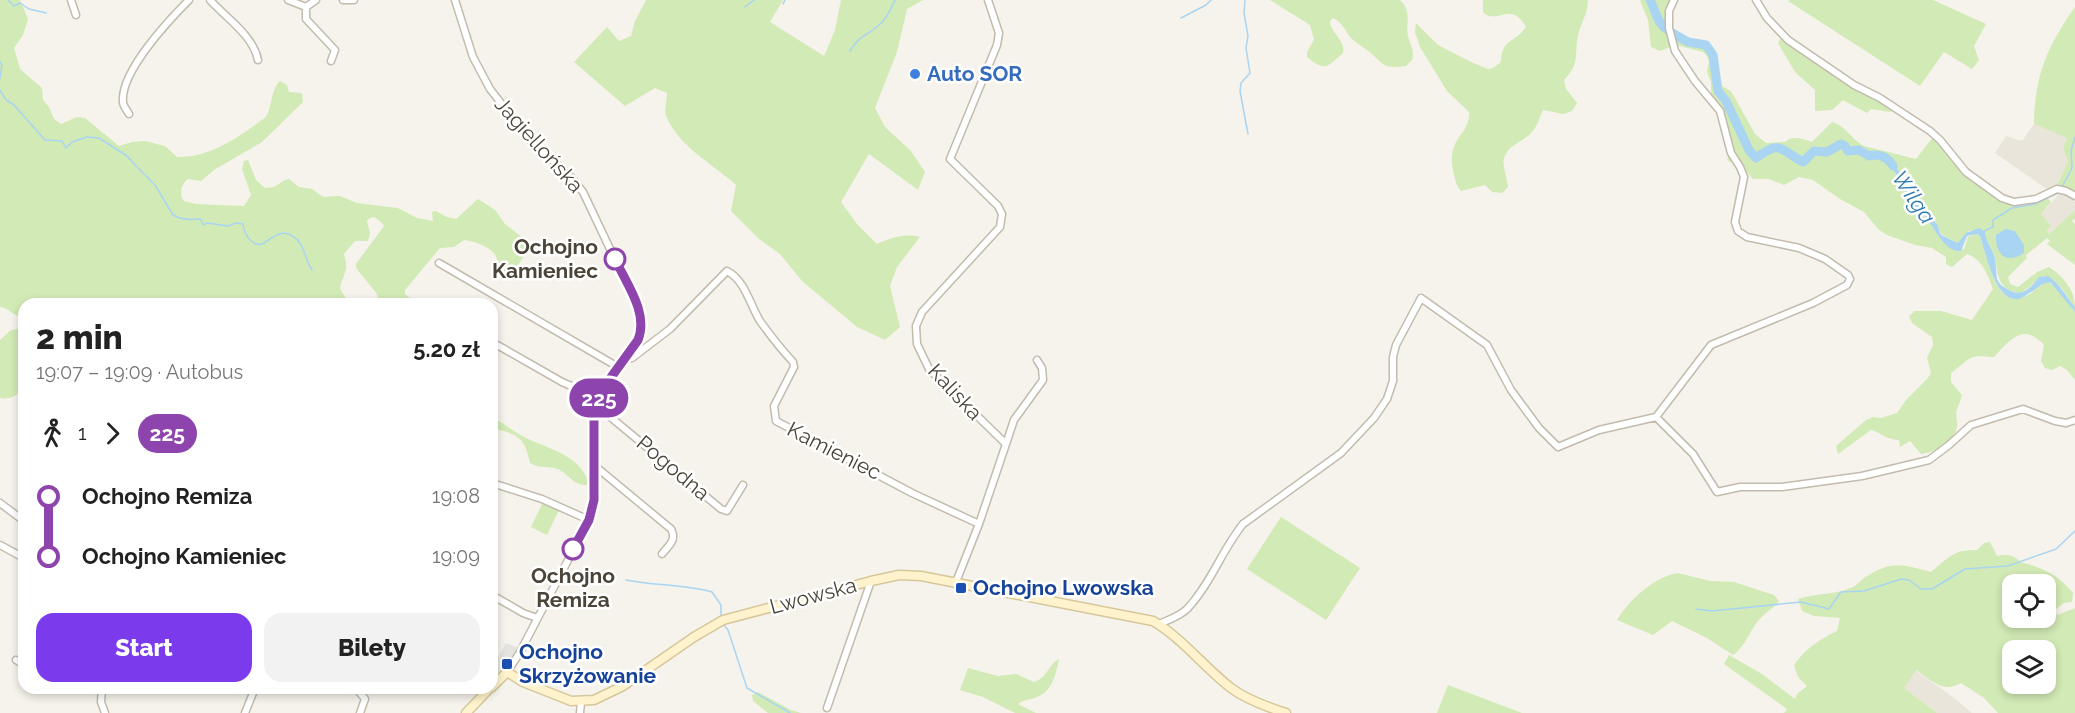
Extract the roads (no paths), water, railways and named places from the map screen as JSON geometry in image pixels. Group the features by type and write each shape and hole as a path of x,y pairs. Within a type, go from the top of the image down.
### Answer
{"street":[{"path":"71,0 76,15"},
{"path":"129,114 123,104 125,84 159,32 189,0"},
{"path":"210,0 246,37 256,50 258,60"},
{"path":"288,0 306,7"},
{"path":"306,7 316,0"},
{"path":"344,0 354,0"},
{"name":"Jagiellońska","path":"455,0 473,57 490,89 530,140 568,174 583,192 642,320 638,340 618,367 594,412 592,435 595,466 594,500 589,520 519,654 507,672 498,676"},
{"name":"Kaliska","path":"988,0 999,33 997,45 950,159 999,208 1002,214 1001,222 997,231 922,312 916,326 917,344 929,369 1006,444"},
{"path":"1159,624 1187,609 1243,524 1341,453 1374,418 1387,399 1393,381 1393,357 1396,345 1421,298 1487,345 1511,390 1539,428 1558,447 1599,430 1656,417 1711,345 1813,303 1847,285 1850,279 1848,275 1825,259 1773,241 1747,237 1738,231 1736,222 1744,177 1731,153 1720,111 1695,81 1675,51 1669,31 1669,10 1674,0"},
{"path":"1756,0 1767,18 1788,40 1854,85 1880,98 1930,131 1966,172 2002,198 2014,202 2036,199 2057,189 2075,196"},
{"path":"306,7 306,19 335,50 331,61"},
{"path":"439,264 618,367"},
{"name":"Kamieniec","path":"625,357 632,358 656,341 727,272 733,274 760,321 793,362 794,367 774,406 776,421 912,493 979,524"},
{"path":"498,345 598,401"},
{"path":"956,582 979,524 1014,420 1043,380 1042,368 1036,360"},
{"name":"Pogodna","path":"598,401 727,511 743,485"},
{"path":"1656,417 1693,454 1717,492 1740,487 1782,487 1862,476 1929,460 1971,425 2023,409 2055,421 2066,423 2075,420"},
{"path":"595,466 671,529 674,540 662,554"},
{"path":"498,485 542,499 589,520"},
{"path":"0,503 18,516"},
{"path":"0,545 18,555"},
{"name":"Lwowska","path":"581,702 594,700 614,692 723,620 871,580 902,575 956,582 1145,618 1159,624 1233,689 1253,701 1286,713"},
{"path":"827,708 871,580"},
{"path":"498,598 523,613 537,618"},
{"path":"507,672 523,682 566,699 581,702 580,713"},
{"path":"102,694 101,702 105,713"},
{"path":"245,713 253,694"},
{"path":"360,713 365,699 361,694"},
{"name":"Jagiellońska","path":"466,713 485,694"}],"water":[{"path":"1888,157 1905,179 1916,203 1937,224 1941,235 1958,243 1966,233 1979,228 1985,232 1995,257 1997,279 2003,286 2017,293 2025,291 2039,277 2048,276 2063,290 2075,307 2075,312 2051,283 2043,284 2019,299 2011,298 2004,293 1993,275 1980,236 1977,234 1967,236 1961,251 1949,248 1911,203 1896,174 1885,160"},
{"path":"2005,229 2015,231 2024,245 2024,253 2012,258 2003,256 1997,248 1996,235"}],"waterway":[{"path":"8,0 14,6 20,3 29,9 46,13"},
{"path":"745,7 754,0"},
{"path":"783,4 785,0"},
{"path":"850,51 860,38 882,23 895,0"},
{"path":"1181,18 1211,0"},
{"path":"1245,0 1244,13 1248,36 1246,48 1250,73 1241,83 1240,91 1248,134"},
{"name":"Wilga","path":"1650,0 1659,21 1668,30"},
{"name":"Wilga","path":"1672,33 1688,42 1706,45 1713,55 1718,91 1726,101 1749,150 1756,158 1771,149 1780,148 1803,162 1814,151 1827,152 1841,144 1848,151 1859,150 1869,156 1882,156 1893,166"},
{"path":"0,62 2,65 0,78"},
{"path":"0,90 6,100 14,105 45,140 62,141 66,148 72,142 87,137 99,138 127,156 155,185 173,215 179,218 200,219 204,225 207,223 228,226 236,223 243,224 247,236 256,244 264,243 281,233 289,234 300,243 312,270"},
{"path":"2062,187 2072,168 2071,151 2075,137"},
{"path":"1984,231 1993,227 1993,220 2012,208 2035,204 2058,193"},
{"path":"1696,609 1712,611 1801,602 1829,609 1841,592 1864,591 1901,579 1909,580 1921,589 1932,589 1965,569 2008,566 2056,549 2075,531"},
{"path":"626,580 712,592 721,605 721,617"},
{"path":"724,625 728,630 747,688 790,713"}],"place":[{"name":"Auto SOR","path":"915,74"},
{"name":"Ochojno Kamieniec","path":"615,259"},
{"name":"Ochojno Remiza","path":"573,549"},
{"name":"Ochojno Lwowska","path":"961,588"},
{"name":"Ochojno Skrzyżowanie","path":"507,664"}]}
